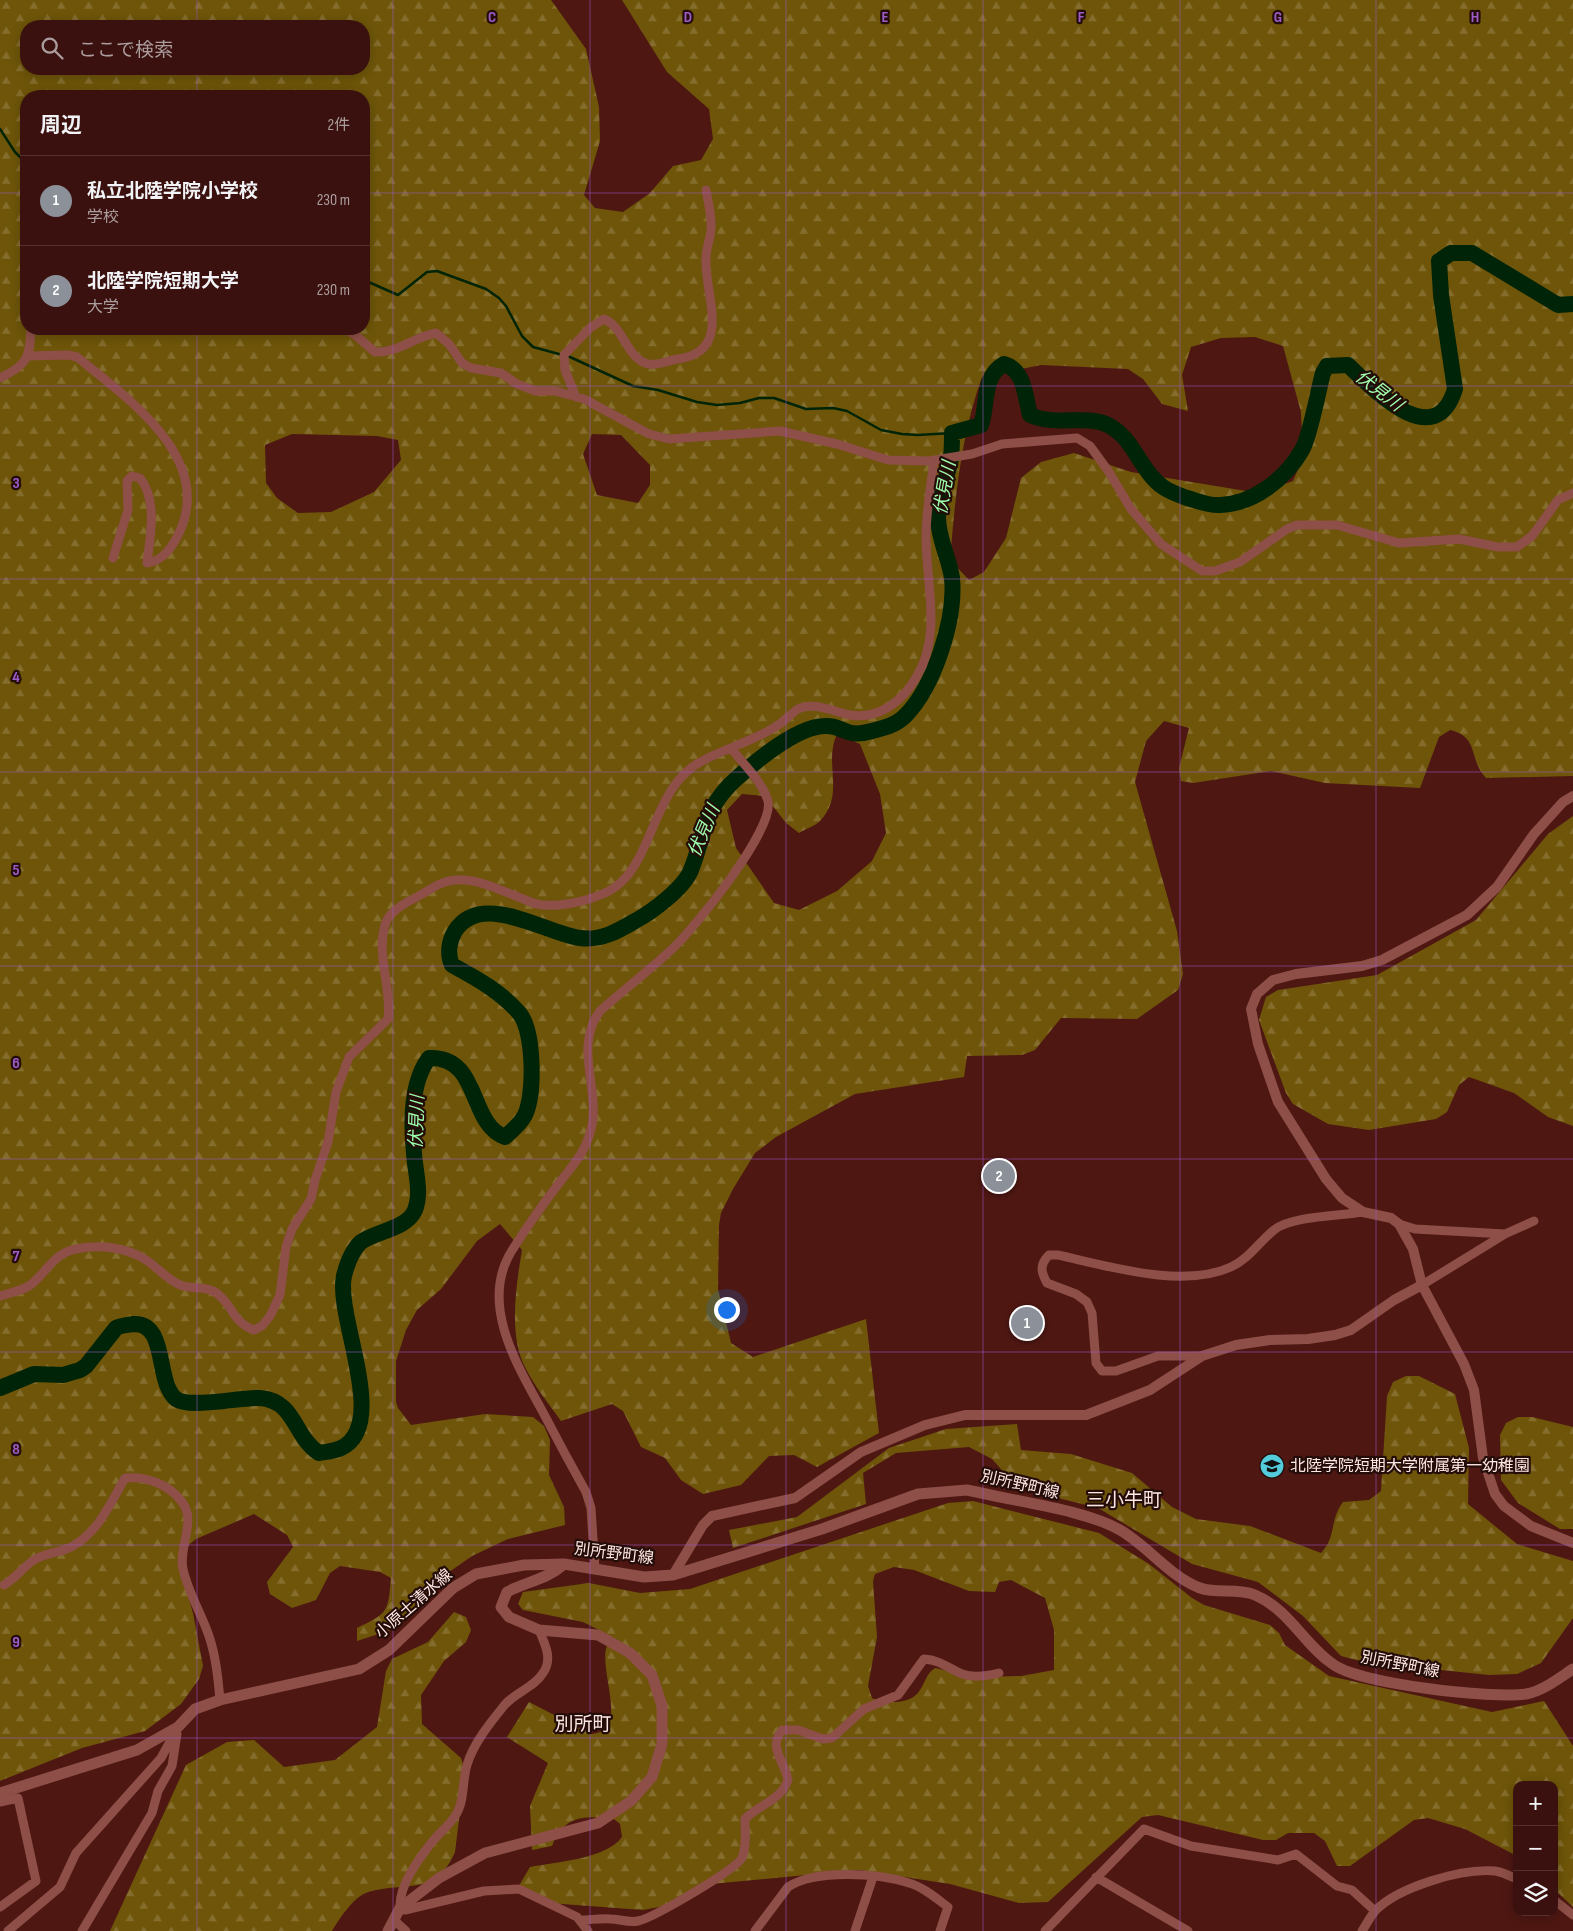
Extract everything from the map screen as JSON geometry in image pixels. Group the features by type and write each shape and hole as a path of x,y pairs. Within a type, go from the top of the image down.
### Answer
{"main road":[{"name":"別所野町線","path":"564,1564 644,1577 673,1576 822,1529 918,1494 967,1490 1095,1519 1121,1530 1199,1588 1254,1594 1275,1605 1298,1628 1313,1648 1335,1666 1356,1675 1440,1690 1500,1696 1529,1693 1553,1682 1573,1669"},
{"path":"388,1931 400,1908 439,1878 485,1853 598,1823 630,1802 652,1777 662,1744 662,1706 652,1675 630,1653 598,1635 539,1630 509,1617 502,1607 507,1592 554,1573 564,1564"},
{"name":"小原土清水線","path":"0,1793 137,1750 178,1726 195,1709 220,1700 359,1669 389,1650 453,1588 476,1574 524,1565 564,1564"}],"street":[{"path":"576,397 565,370 564,355 590,328 604,319 613,323 635,355 647,364 658,364 689,358 701,351 708,342 713,330 706,257 712,227 706,190"},
{"path":"352,335 375,352 392,351 427,335 436,333 448,344 462,363 471,368 501,373 517,384 535,391 555,391 576,397 648,434 669,439 780,431 837,444 888,460 934,460 972,454 1002,444 1077,438 1090,446 1109,472 1131,509 1161,544 1202,571 1215,571 1240,562 1286,529 1297,525 1337,525 1399,543 1459,539 1498,547 1517,547 1532,536 1558,500 1567,494 1573,493"},
{"path":"0,378 23,365 28,356 30,335"},
{"path":"28,356 68,355 77,357 139,410 165,438 184,468 188,495 186,516 179,534 168,551 154,562 147,563 152,525 148,494 140,478 132,476 127,482 128,510 113,558"},
{"path":"0,1296 30,1285 61,1254 75,1249 104,1246 129,1252 146,1260 179,1285 214,1291 220,1296 240,1323 254,1330 262,1326 275,1308 280,1295 286,1247 292,1229 311,1199 315,1180 328,1142 336,1092 349,1057 388,1019 388,994 385,982 383,937 390,915 406,903 446,881 468,880 542,906 568,904 608,891 624,881 635,867 661,806 679,781 701,761 777,726 799,709 813,707 851,715 874,715 895,703 910,688 919,673 929,646 932,625 926,538 934,460"},
{"path":"595,1569 591,1508 586,1492 519,1369 504,1333 500,1294 504,1266 511,1252 578,1160 590,1133 593,1119 587,1041 593,1021 600,1011 673,948 706,911 756,839 766,815 768,802 760,786 731,748"},
{"path":"1363,1212 1342,1198 1326,1179 1278,1102 1252,1021 1251,1009 1257,994 1273,980 1280,977 1362,966 1382,960 1467,915 1497,887 1534,834 1563,802 1573,796"},
{"path":"1202,1356 1158,1356 1116,1371 1102,1371 1096,1363 1092,1313 1087,1302 1076,1294 1047,1283 1042,1273 1044,1260 1049,1255 1058,1255 1145,1274 1172,1276 1209,1274 1230,1268 1243,1261 1274,1230 1286,1223 1363,1212 1391,1218 1399,1224 1415,1229 1505,1234"},
{"path":"673,1576 703,1526 712,1516 795,1498 861,1452 926,1425 965,1415 1086,1415 1150,1390 1202,1356 1236,1345 1336,1335 1351,1330 1394,1300 1505,1234 1534,1221"},
{"path":"1399,1224 1413,1249 1422,1285 1464,1364 1474,1390 1483,1458 1495,1494 1504,1506 1531,1526 1573,1543"},
{"path":"4,1585 15,1579 32,1561 43,1555 70,1548 92,1533 125,1478 140,1477 156,1482 183,1502 188,1512 182,1567 216,1659 220,1700"},
{"path":"539,1630 547,1648 548,1661 544,1672 536,1681 504,1705 471,1754 466,1766 459,1809 432,1842 408,1878 400,1897 400,1908 405,1910 484,1891 519,1889 580,1920 588,1931"},
{"path":"580,1920 612,1918 626,1922 638,1921 688,1897 701,1886 734,1868 742,1858 745,1847 745,1820 753,1812 777,1798 788,1780 786,1769 775,1747 776,1738 782,1730 798,1730 823,1739 832,1738 864,1709 898,1695 924,1659 938,1660 962,1674 972,1676 999,1673"},
{"path":"8,1931 60,1887 76,1853 161,1758 178,1726"},
{"path":"82,1931 152,1813 158,1791 172,1766 178,1726"},
{"path":"0,1802 18,1798 36,1881 0,1907"},
{"path":"1045,1931 1144,1829 1191,1846 1278,1860 1296,1854 1337,1886 1352,1890 1375,1911"},
{"path":"1362,1931 1375,1911 1394,1898 1432,1880 1459,1873 1496,1871 1513,1877"},
{"path":"756,1931 778,1898 795,1882 819,1876 841,1874 913,1884 948,1907 940,1931"},
{"path":"856,1931 873,1877"},
{"path":"1096,1877 1188,1931"},
{"path":"1558,1903 1573,1915"},
{"path":"394,1920 406,1931"}],"green space":[{"path":"0,0 551,0 586,49 599,107 600,141 584,195 595,208 623,212 650,193 673,166 701,160 713,139 709,109 667,72 622,0 1573,0 1573,776 1486,778 1477,763 1470,743 1459,733 1450,730 1439,737 1420,788 1325,783 1271,771 1193,783 1181,781 1179,768 1189,728 1164,721 1146,741 1135,782 1177,931 1183,974 1178,990 1137,1019 1061,1018 1035,1050 1022,1055 967,1056 964,1077 855,1094 776,1137 755,1153 721,1213 719,1225 718,1289 731,1343 753,1357 866,1319 879,1433 817,1467 794,1455 769,1456 741,1485 703,1494 681,1480 665,1458 641,1447 623,1411 612,1404 561,1421 534,1382 520,1356 515,1327 515,1311 522,1250 500,1224 477,1241 441,1289 417,1310 406,1330 396,1361 396,1402 398,1408 411,1425 485,1414 533,1417 544,1426 550,1440 549,1475 564,1507 565,1525 508,1539 472,1556 439,1579 394,1629 357,1641 357,1628 381,1615 387,1605 391,1578 380,1572 340,1566 330,1573 316,1600 292,1608 270,1594 267,1582 293,1547 287,1535 254,1514 196,1539 185,1548 182,1575 193,1613 203,1666 199,1679 181,1704 145,1731 82,1748 0,1781","holes":["1255,337 1283,346 1301,412 1303,458 1293,481 1258,493 1131,472 1074,453 1041,462 1021,478 1006,538 984,572 969,580 950,560 964,444 982,377 1041,365 1128,369 1143,379 1162,404 1188,411 1182,375 1191,347 1221,338","292,434 377,436 398,440 401,460 374,492 331,512 298,513 277,498 266,483 265,445","592,434 621,435 650,465 650,485 638,503 597,495 583,454","837,734 860,744 880,794 886,833 872,861 837,891 799,910 774,903 736,848 727,810 742,794 765,796 786,823 799,833 818,823 828,810 832,800 833,745"]},
{"path":"1573,816 1573,1126 1548,1117 1514,1093 1469,1077 1459,1085 1447,1112 1436,1119 1369,1130 1328,1124 1293,1104 1286,1093 1259,1020 1266,997 1278,990 1377,975 1476,920 1548,834"},
{"path":"1406,1376 1419,1376 1455,1394 1469,1448 1468,1504 1517,1544 1573,1561 1573,1618 1541,1663 1517,1674 1489,1675 1364,1662 1341,1656 1303,1616 1258,1582 1192,1564 1098,1508 1018,1488 992,1459 969,1447 896,1453 863,1473 866,1504 733,1548 729,1530 797,1517 889,1448 946,1429 1017,1424 1021,1450 1071,1454 1132,1473 1172,1507 1196,1519 1250,1526 1321,1553 1329,1541 1336,1516 1343,1502 1369,1500 1381,1491 1387,1396 1393,1382"},
{"path":"1518,1417 1532,1417 1573,1427 1573,1529 1560,1529 1518,1503 1501,1480 1500,1435 1506,1423"},
{"path":"973,1501 1099,1533 1149,1564 1192,1598 1204,1605 1270,1625 1279,1633 1285,1645 1329,1676 1492,1712 1544,1701 1573,1746 1573,1907 1558,1893 1558,1781 1513,1781 1513,1854 1465,1829 1428,1818 1414,1820 1350,1866 1337,1866 1325,1841 1314,1833 1288,1833 1276,1840 1263,1840 1158,1815 1142,1817 1048,1902 1019,1903 950,1884 859,1870 711,1884 681,1903 643,1910 549,1903 524,1894 520,1884 530,1867 593,1855 615,1844 622,1837 620,1824 614,1819 594,1817 577,1819 562,1828 552,1846 532,1850 530,1806 548,1763 507,1737 529,1702 591,1734 603,1730 610,1721 611,1709 605,1663 606,1650 610,1641 607,1634 583,1622 523,1610 518,1604 523,1592 589,1583 640,1593 690,1589 948,1503","holes":["894,1567 914,1570 969,1591 995,1592 999,1582 1011,1580 1045,1598 1054,1630 1054,1670 1021,1676 980,1677 935,1668 928,1675 916,1695 905,1701 891,1702 872,1698 868,1686 877,1637 873,1581 875,1574"]},
{"path":"454,1612 466,1617 471,1630 466,1642 444,1661 421,1695 422,1724 461,1758 465,1771 455,1852 447,1867 438,1876 416,1885 379,1889 366,1893 351,1904 332,1931 110,1931 186,1765 227,1742 254,1740 284,1767 335,1760 377,1727 386,1671 392,1659 428,1642"}],"waterway":[{"path":"0,129 20,157"},
{"name":"伏見川","path":"0,1388 34,1374 63,1375 80,1370 86,1366 116,1328 134,1324 145,1326 152,1333 157,1343 165,1380 176,1399 192,1403 252,1398 272,1401 281,1405 288,1412 310,1446 319,1453 341,1448 355,1436 361,1417 361,1394 358,1368 343,1294 344,1276 350,1258 361,1242 398,1226 411,1216 415,1210 418,1189 412,1116 415,1091 423,1068 429,1058 446,1060 458,1068 466,1079 485,1119 493,1130 505,1137 521,1121 528,1105 532,1079 532,1063 525,1023 520,1014 506,999 452,965 449,948 455,931 466,919 481,914 497,914 514,917 580,938 602,937 616,932 650,912 682,884 691,870 711,810 726,789 766,754 790,738 814,728 831,726 850,733 863,733 890,726 905,716 925,688 934,670 947,632 952,595 952,578 938,525 938,517 941,497 951,460 952,433 981,425 989,383 997,369 1004,364 1011,367 1020,378 1030,415 1050,420 1090,420 1108,425 1124,438 1148,472 1163,487 1187,498 1208,504 1220,505 1245,500 1257,495 1278,479 1295,460 1305,444 1323,373 1327,366 1348,365 1388,401 1404,411 1419,417 1434,416 1446,408 1455,389 1441,295 1439,261 1451,253 1472,253 1558,305 1573,304"},
{"path":"370,283 398,295 427,272 437,271 486,289 499,298 506,306 522,336 533,347 570,357 633,386 658,390 697,402 717,405 740,403 759,398 774,398 806,409 833,408 847,411 881,430 918,435 952,433"}],"place":[{"name":"北陸学院短期大学","path":"999,1176"},
{"name":"私立北陸学院小学校","path":"1027,1323"},
{"name":"北陸学院短期大学附属第一幼稚園","path":"1272,1466"}],"district":[{"name":"三小牛町","path":"1124,1500"},
{"name":"別所町","path":"583,1724"}]}
